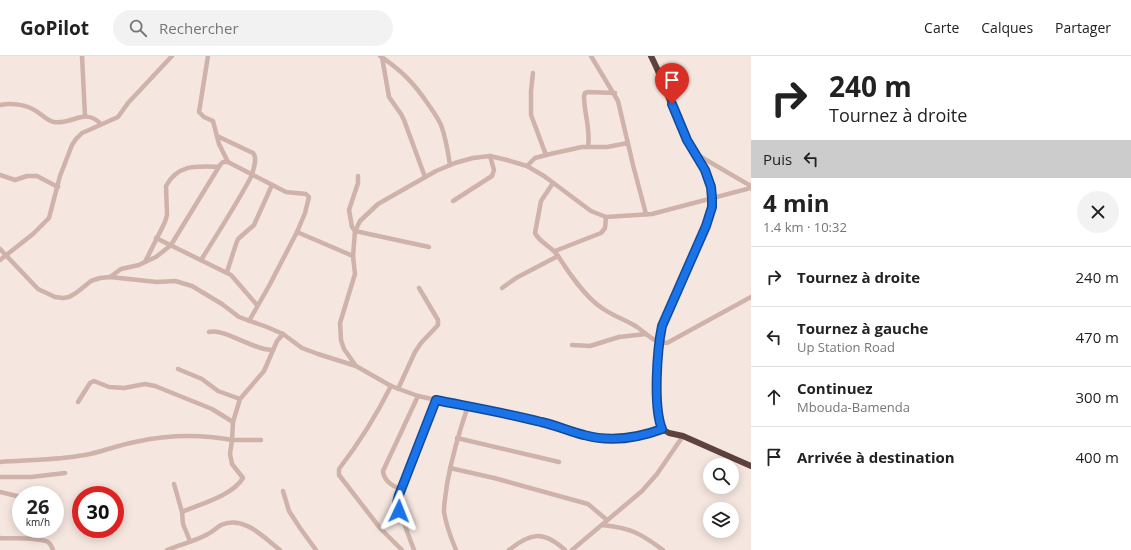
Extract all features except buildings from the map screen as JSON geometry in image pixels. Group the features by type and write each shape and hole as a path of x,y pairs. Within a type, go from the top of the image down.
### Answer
{"highway":[{"path":"651,56 666,87 682,130 708,177 712,198 712,207 706,226 662,326 657,370 659,421 662,429 669,433 683,436 751,466"}],"street":[{"path":"82,56 85,116"},
{"path":"0,260 33,234 49,218 60,176 72,145 82,133 118,117 128,103 172,56"},
{"path":"208,56 199,112 204,117 213,121 218,144 228,162 286,192 308,196 305,213 297,232 249,321"},
{"path":"591,56 618,101 646,214"},
{"path":"381,57 413,82 435,114 441,125 450,165"},
{"path":"381,57 389,97 401,114 425,177"},
{"path":"533,73 531,116 546,155"},
{"path":"588,147 590,138 584,96 585,93 615,94"},
{"path":"0,105 14,104 26,106 35,110 48,120 54,122 85,116 95,118 101,124"},
{"path":"201,260 251,175 256,155 217,136"},
{"path":"527,166 535,158 576,148 607,147 628,143"},
{"path":"696,154 751,187"},
{"path":"356,366 344,349 341,340 340,323 355,274 353,256 355,231 360,221 378,204 436,171 473,158 490,156 507,160 527,166 591,211 606,217 646,214 751,187"},
{"path":"452,201 492,176 494,170 490,156"},
{"path":"0,249 38,289 56,297 69,297 91,281 110,276 120,269 139,265 156,257 171,245 218,167 223,162 228,162"},
{"path":"145,262 167,215 166,186 168,183 174,176 194,166 218,167"},
{"path":"0,175 15,180 27,176 37,176 58,188"},
{"path":"358,176 358,183 349,210 352,227 355,231 429,247"},
{"path":"553,183 541,201 535,233 555,251 593,302 632,324 659,342 667,343 751,297"},
{"path":"227,272 238,239 254,225 272,185"},
{"path":"555,251 601,233 605,228 606,217"},
{"path":"297,232 353,256"},
{"path":"156,238 227,272 235,278 257,305"},
{"path":"502,288 516,278 558,256"},
{"path":"110,276 157,282 175,281 192,286 222,304 239,317 283,334 302,348 356,366 391,386 418,396 541,422 585,435 607,439 626,438 662,429"},
{"path":"398,389 415,352 421,343 438,325 438,320 419,288"},
{"path":"209,332 216,332 259,348 273,350"},
{"path":"182,512 232,490 243,478 232,464 230,454 233,422 240,400 264,371 273,350 283,334"},
{"path":"572,345 590,346 614,338 646,334"},
{"path":"178,369 202,380 218,391 240,400"},
{"path":"78,402 90,383 94,381 109,387 124,388 149,384 212,409 233,422"},
{"path":"391,386 377,414 339,469 338,473 380,528 402,550"},
{"path":"401,490 390,484 382,471 418,396"},
{"path":"414,550 397,503 436,400"},
{"path":"456,550 448,531 444,512 445,499 457,438 468,406"},
{"path":"0,462 85,455 134,442 174,436 193,435 232,440 261,440"},
{"path":"572,550 642,491 657,474 683,436"},
{"path":"457,438 560,462"},
{"path":"450,468 494,478 588,504 607,520"},
{"path":"0,477 31,477 65,473"},
{"path":"174,484 182,512 183,524 190,541"},
{"path":"283,491 289,511 316,550"},
{"path":"0,492 12,495"},
{"path":"167,550 210,534 222,525 234,522 239,522 253,529 280,550"},
{"path":"602,525 620,527 633,531 663,550"},
{"path":"509,550 526,538 532,536 540,536 565,550"},
{"path":"0,538 40,540 51,544 53,550"}],"route":[{"path":"399,511 397,503 399,495 436,400 541,422 585,435 607,439 626,438 662,429 659,421 657,370 662,326 706,226 712,207 711,187 705,170 687,140 672,104"}]}
